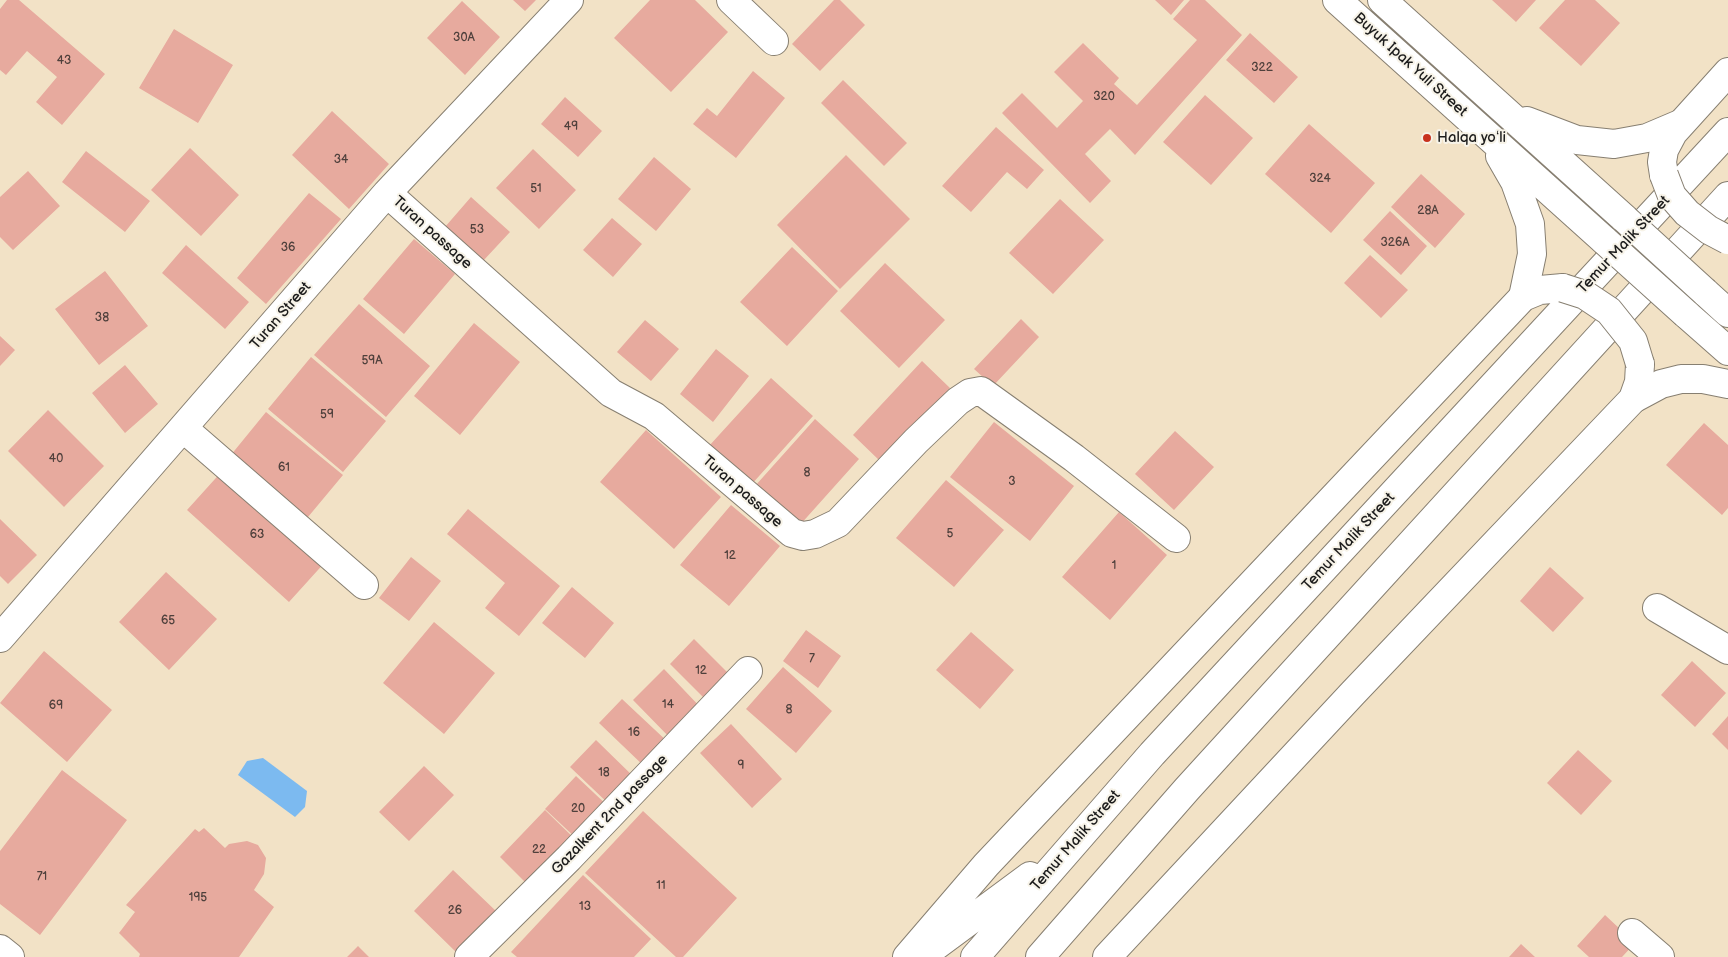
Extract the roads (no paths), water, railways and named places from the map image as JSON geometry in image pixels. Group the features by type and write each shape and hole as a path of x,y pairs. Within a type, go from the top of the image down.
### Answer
{"main road":[{"name":"Turan Street","path":"0,638 387,193 569,0"},
{"path":"731,0 774,40"},
{"name":"Buyuk Ipak Yuli Street","path":"1336,0 1728,351"},
{"name":"Buyuk Ipak Yuli Street","path":"1382,0 1728,313"},
{"path":"1728,72 1680,124 1664,150 1662,162 1664,175 1672,196 1687,213 1709,230 1728,240"},
{"path":"1499,106 1548,131 1577,140 1601,144 1636,142 1658,135 1680,124"},
{"path":"1482,130 1510,172 1527,212 1532,254 1523,297"},
{"name":"Temur Malik Street","path":"975,957 1152,754 1728,132"},
{"name":"Turan passage","path":"387,193 611,393 654,416 792,533 803,536 815,534 838,523 958,401 970,392 980,391 1074,458 1176,538"},
{"path":"1040,957 1187,789 1728,196"},
{"path":"907,957 986,865 1523,297 1540,290 1563,288 1590,298 1618,320 1633,341 1640,364 1639,382 1633,399"},
{"path":"1107,957 1353,693 1633,399 1661,384 1681,379 1703,379 1728,384"},
{"path":"183,428 364,585"},
{"path":"1657,608 1728,650"},
{"name":"Gazalkent 2nd passage","path":"470,957 569,858 748,671"},
{"path":"921,957 1073,844"},
{"path":"1632,933 1660,957"},
{"path":"0,950 10,957"}],"water":[{"path":"263,758 307,791 305,807 295,817 238,775 247,761"}],"place":[{"name":"Halqa yoʻli","path":"1427,138"}]}
